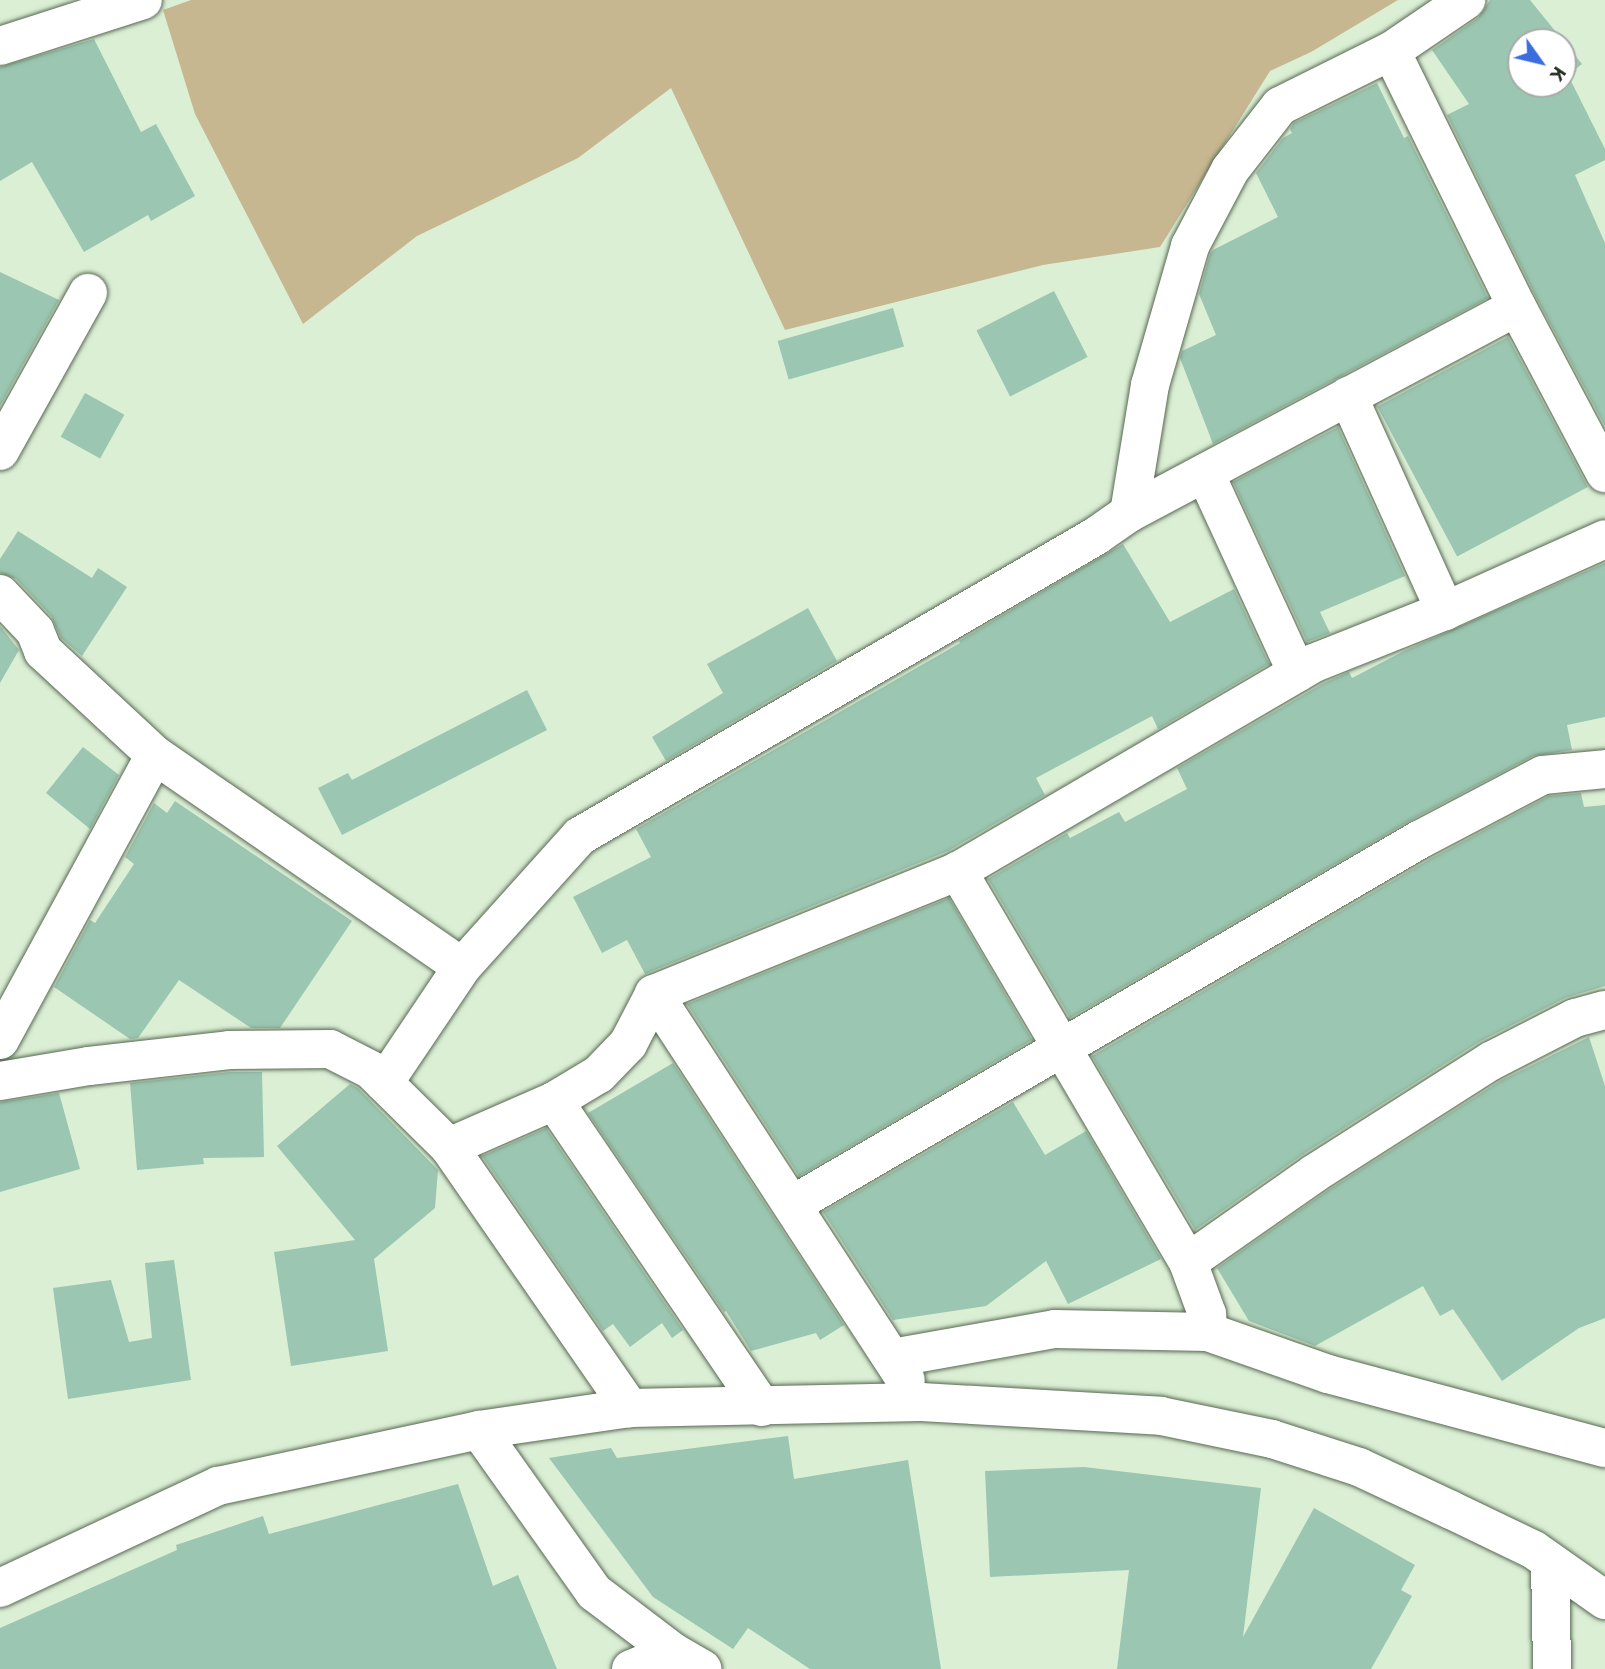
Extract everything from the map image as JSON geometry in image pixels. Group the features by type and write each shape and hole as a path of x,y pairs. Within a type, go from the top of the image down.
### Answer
{"street":[{"path":"0,46 143,0"},
{"path":"1129,513 1150,385 1190,246 1230,170 1280,106 1391,51 1466,0"},
{"path":"1391,51 1517,307 1605,473"},
{"path":"0,451 88,293"},
{"path":"384,1083 461,967 580,836 1096,536 1129,513 1517,307"},
{"path":"1349,397 1445,611"},
{"path":"1205,473 1297,673"},
{"path":"449,1147 554,1101 599,1074 628,1044 654,994 958,871 1314,663 1445,611 1605,539"},
{"path":"0,594 35,631 43,651 155,755 461,967"},
{"path":"0,1040 155,755"},
{"path":"792,1205 1419,840 1542,775 1605,769"},
{"path":"958,871 1188,1262 1207,1314 1208,1332"},
{"path":"654,994 921,1402"},
{"path":"1188,1262 1315,1173 1491,1061 1575,1018 1605,1010"},
{"path":"0,1080 89,1066 229,1050 330,1049 371,1070 449,1147 630,1408"},
{"path":"554,1101 762,1406"},
{"path":"892,1358 1055,1329 1208,1332 1328,1374 1605,1448"},
{"path":"0,1588 218,1486 479,1430 630,1408 921,1402 1161,1416 1272,1439 1359,1467 1534,1550 1605,1600"},
{"path":"479,1430 594,1592 688,1660"},
{"path":"1550,1562 1552,1669"},
{"path":"631,1669 688,1660"}],"shaded area":[{"path":"191,0 1398,0 1311,52 1270,71 1160,247 1043,265 785,330 671,88 578,158 417,236 303,324 195,114 163,10"}],"building":[{"path":"1490,0 1530,0 1553,28 1507,28 1507,98 1577,98 1577,93 1605,149 1605,160 1575,175 1605,243 1605,426 1536,297 1447,115 1469,104 1432,50 1478,18"},
{"path":"94,39 141,132 156,124 195,196 151,221 148,215 84,252 32,162 0,181 0,67"},
{"path":"1377,83 1404,138 1408,136 1488,298 1213,444 1180,358 1182,351 1216,335 1199,294 1210,254 1278,217 1256,173 1283,138 1292,133 1290,129 1294,123"},
{"path":"0,272 59,300 0,406"},
{"path":"1054,291 1088,357 1010,396 976,330"},
{"path":"893,308 904,346 789,380 778,341"},
{"path":"1508,337 1588,487 1457,557 1377,406"},
{"path":"85,393 124,415 100,459 61,437"},
{"path":"1338,427 1405,576 1320,612 1330,633 1307,642 1233,482"},
{"path":"18,531 92,578 98,568 127,587 82,656 61,638 51,616 16,579 0,573 0,559"},
{"path":"1123,544 1170,622 1234,589 1269,664 1158,729 1152,716 1036,778 1045,795 948,851 645,974 627,940 602,953 573,897 651,857 636,829 960,643 959,641"},
{"path":"1605,563 1605,717 1567,725 1572,750 1533,756 1409,821 1070,1018 988,879 1067,833 1070,838 1119,812 1125,822 1187,789 1177,768 1324,683 1349,672 1352,678 1404,651"},
{"path":"808,608 837,661 666,761 652,737 723,693 707,664"},
{"path":"0,626 19,650 0,683"},
{"path":"527,690 547,730 342,835 318,788 348,773 352,780"},
{"path":"83,747 119,775 90,829 46,793"},
{"path":"1581,793 1584,807 1605,805 1605,986 1565,998 1479,1042 1302,1155 1195,1230 1092,1056 1430,859 1549,796"},
{"path":"175,801 352,921 280,1028 251,1028 179,980 138,1038 130,1039 54,987 90,920 95,923 134,864 125,857 154,803 167,813"},
{"path":"949,898 1032,1040 799,1176 687,1004"},
{"path":"1589,1037 1605,1086 1605,1318 1579,1328 1502,1381 1453,1309 1440,1316 1423,1286 1315,1346 1249,1321 1217,1268 1327,1191 1502,1080"},
{"path":"673,1063 844,1325 820,1340 816,1333 751,1351 588,1113"},
{"path":"230,1072 262,1072 264,1157 203,1158 204,1164 137,1170 130,1083"},
{"path":"350,1084 358,1088 438,1170 435,1208 374,1259 388,1351 291,1366 274,1252 355,1240 277,1146"},
{"path":"59,1093 80,1169 0,1192 0,1102"},
{"path":"1013,1102 1045,1155 1086,1131 1161,1259 1068,1304 1046,1261 986,1306 893,1320 823,1212"},
{"path":"546,1128 683,1330 672,1338 662,1323 630,1347 613,1324 603,1331 482,1156"},
{"path":"174,1260 191,1380 68,1399 53,1288 111,1280 129,1342 152,1338 145,1263"},
{"path":"788,1436 794,1479 908,1460 941,1669 810,1669 748,1628 733,1649 653,1597 549,1458 611,1448 617,1458"},
{"path":"1084,1467 1261,1488 1243,1637 1314,1508 1415,1565 1401,1590 1412,1596 1371,1669 1117,1669 1129,1570 990,1577 985,1471"},
{"path":"458,1484 493,1586 518,1575 557,1669 0,1669 0,1628 177,1550 176,1545 263,1516 269,1534"}]}
